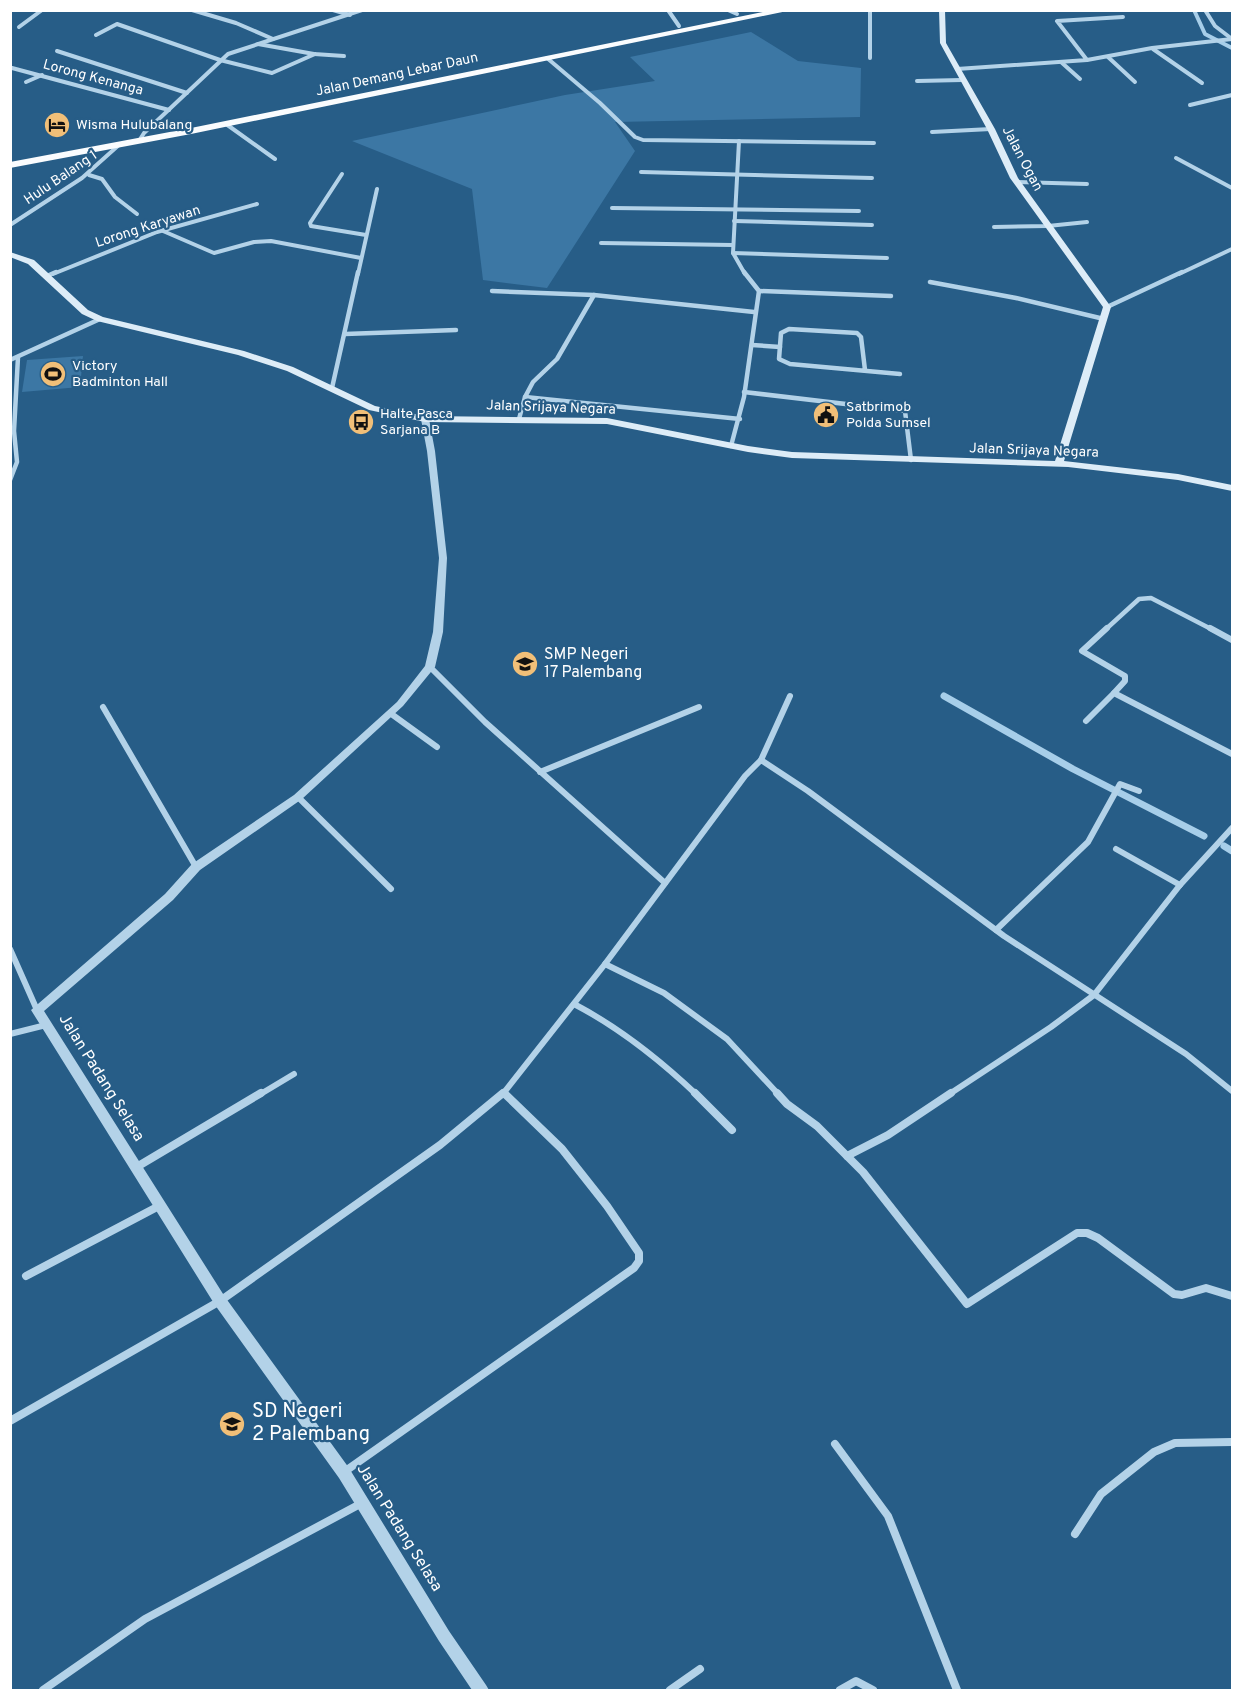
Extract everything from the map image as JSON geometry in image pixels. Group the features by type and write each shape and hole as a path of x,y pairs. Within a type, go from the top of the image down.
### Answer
{"highway":[{"name":"Jalan Demang Lebar Daun","path":"10,165 120,144 141,137 679,26 733,12 757,10"},
{"name":"Jalan Demang Lebar Daun","path":"10,160 226,124 788,10"}],"main road":[{"name":"Jalan Ogan","path":"942,10 943,43 991,129 1017,182 1107,307"},
{"name":"Jalan Srijaya Negara","path":"10,254 31,262 85,312 100,319 240,353 290,369 372,408 425,419 607,421 792,456 1059,463 1181,476 1233,488"},
{"path":"1059,463 1107,307"}],"street":[{"path":"19,27 42,10"},
{"path":"192,10 236,23 273,39"},
{"path":"333,10 350,15"},
{"path":"141,137 228,54 362,10"},
{"path":"668,10 679,26"},
{"path":"870,10 870,58"},
{"path":"1204,10 1215,26 1232,39"},
{"path":"1087,60 1057,21 1124,17"},
{"path":"96,35 117,24 220,60 272,73 315,54"},
{"path":"957,69 1087,60 1152,48 1232,39"},
{"path":"255,44 315,54 344,56"},
{"path":"1152,48 1202,83"},
{"path":"57,51 187,93"},
{"path":"1108,57 1135,82"},
{"path":"547,58 600,103 635,137 643,140 874,143"},
{"path":"1060,62 1080,80"},
{"name":"Lorong Kenanga","path":"12,68 169,110"},
{"path":"26,82 42,75"},
{"path":"917,81 962,80"},
{"path":"1190,105 1233,95"},
{"path":"226,124 275,159"},
{"path":"932,132 991,129"},
{"path":"739,141 733,253 741,268 759,291 891,296"},
{"name":"Hulu Balang 1","path":"10,225 89,175 109,158 120,144"},
{"path":"1176,158 1233,188"},
{"path":"641,172 872,178"},
{"path":"342,174 310,226 366,235"},
{"path":"89,175 102,179 116,197 137,214"},
{"path":"1017,182 1087,184"},
{"path":"332,388 377,189"},
{"name":"Lorong Karyawan","path":"47,276 116,247 257,204"},
{"path":"612,208 859,211"},
{"path":"734,221 872,225"},
{"path":"994,227 1048,226 1087,222"},
{"path":"163,231 214,253 271,241 361,258"},
{"path":"601,243 732,244"},
{"path":"1107,307 1233,249"},
{"path":"733,253 886,258"},
{"path":"930,282 1104,318"},
{"path":"492,291 594,295 754,312"},
{"path":"731,446 740,419 752,345 754,312 759,291"},
{"path":"519,419 525,397 533,382 557,359 594,295"},
{"path":"10,360 100,319"},
{"path":"865,370 861,337 857,333 789,329 781,333 779,359 783,363 900,374"},
{"path":"345,334 456,330"},
{"path":"752,345 780,347"},
{"path":"10,480 17,462 14,431 18,357"},
{"path":"744,392 905,411 911,460"},
{"path":"525,397 740,419"},
{"name":"Jalan Padang Selasa","path":"425,419 431,451 443,558 438,632 430,667 390,713 298,797 196,867 169,897 37,1010 220,1301 344,1473 444,1636 482,1690"},
{"path":"1086,721 1125,681 1125,676 1082,651 1139,599 1151,598 1161,602 1233,640"},
{"path":"430,667 540,772 665,883"},
{"path":"1114,693 1233,754"},
{"path":"10,1421 220,1301 440,1144 504,1093 605,964 745,776 761,760 790,696"},
{"path":"102,707 196,867"},
{"path":"540,772 699,707"},
{"path":"390,713 437,747"},
{"path":"761,760 808,791 996,930 1230,1082 1233,1092"},
{"path":"996,930 1088,842 1120,784 1139,791"},
{"path":"298,797 390,889"},
{"path":"847,1156 888,1135 1051,1027 1094,995 1180,885 1233,828"},
{"path":"1116,849 1180,885"},
{"path":"10,949 37,1010"},
{"path":"605,964 664,993 727,1039 787,1104 817,1126 863,1172 967,1304 1077,1233 1085,1231 1100,1237 1174,1294 1182,1295 1206,1288 1233,1296"},
{"path":"574,1004 613,1024 670,1068 732,1130"},
{"path":"10,1034 46,1025"},
{"path":"135,1168 294,1074"},
{"path":"344,1473 634,1268 639,1261 639,1253 628,1235 562,1149 504,1093"},
{"path":"26,1276 159,1206"},
{"path":"1075,1534 1101,1494 1154,1452 1175,1443 1233,1442"},
{"path":"835,1444 888,1516 957,1690"},
{"path":"43,1690 145,1619 363,1503"},
{"path":"670,1690 700,1669"},
{"path":"840,1690 856,1681 873,1690"}],"shaded area":[{"path":"751,32 798,61 861,68 860,117 615,122 635,151 547,288 483,280 472,189 352,141 565,95 655,81 630,57"},
{"name":"Victory Badminton Hall","path":"83,356 80,387 22,392 27,360"}],"waterway":[{"path":"1194,10 1205,34 1232,48"},
{"path":"944,696 1073,769 1204,836"},
{"path":"1224,846 1232,851"}],"place":[{"name":"Wisma Hulubalang","path":"57,125"},
{"name":"Victory Badminton Hall","path":"53,374"},
{"name":"Satbrimob Polda Sumsel","path":"826,415"},
{"name":"Halte Pasca Sarjana B","path":"361,422"},
{"name":"SMP Negeri 17 Palembang","path":"525,664"},
{"name":"SD Negeri 2 Palembang","path":"232,1424"}]}
